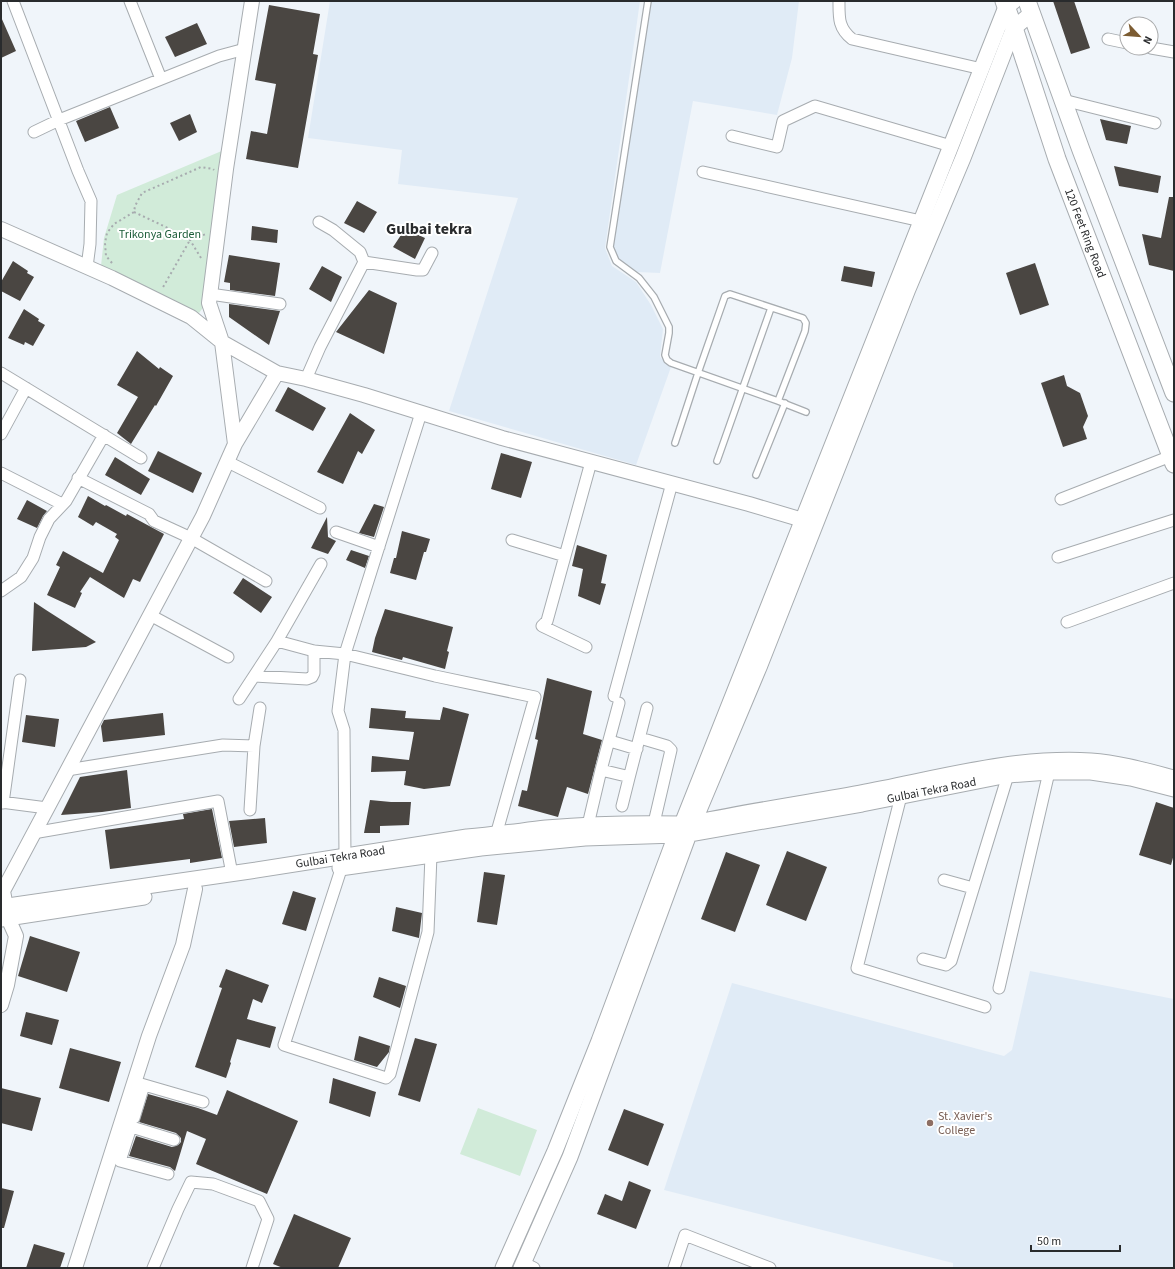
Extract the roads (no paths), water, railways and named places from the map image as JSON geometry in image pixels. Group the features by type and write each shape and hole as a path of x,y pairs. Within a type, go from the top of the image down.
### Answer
{"main road":[{"path":"809,522 921,220 1008,3"},
{"name":"120 Feet Ring Road","path":"1008,3 1014,28 1056,159 1172,460"},
{"path":"503,1268 555,1151 809,522 963,158 1014,28 1030,7"},
{"path":"1030,7 1081,150 1174,393"},
{"name":"Gulbai Tekra Road","path":"4,913 195,889 301,872 467,837 588,825 654,824 685,829 1006,764 1049,760 1092,761 1134,768 1174,778"},
{"name":"Gulbai Tekra Road","path":"4,913 232,874 343,862 431,855 481,848 685,829 901,796 1008,775 1049,772 1091,772 1131,778 1174,789"},
{"path":"526,1266 570,1157 647,950 671,880 685,829"}],"street":[{"path":"14,1 91,201 90,244 87,267"},
{"path":"130,1 161,79"},
{"path":"235,444 222,342 209,303 226,169 252,1"},
{"path":"839,1 839,19 845,33 852,39 982,69"},
{"path":"1108,39 1119,41"},
{"path":"34,132 59,120 219,56 244,49"},
{"path":"1159,49 1174,52"},
{"path":"1063,100 1155,123"},
{"path":"732,136 777,147 783,121 814,106 951,146"},
{"path":"703,172 921,220"},
{"path":"306,379 320,347 364,262 360,252 333,230 319,222"},
{"path":"1,229 87,267 191,317 222,342 277,373 306,379 364,395 502,438 672,483 809,522"},
{"path":"364,262 423,270 432,253"},
{"path":"210,294 280,304"},
{"path":"1,373 140,458"},
{"path":"1,1005 16,936 4,913 3,890 203,516 235,444 277,373"},
{"path":"1,434 26,388"},
{"path":"421,413 345,654 338,711 344,730 343,862 284,1045 386,1078 390,1074 428,932 431,855"},
{"path":"1,591 21,577 33,558 40,537 49,519 66,500 104,435"},
{"path":"1061,499 1172,460"},
{"path":"228,462 320,508"},
{"path":"586,647 542,626 547,621 591,462"},
{"path":"1,473 62,504"},
{"path":"78,478 149,514 154,521 191,538 266,581"},
{"path":"588,825 601,770 610,741 616,700 672,483"},
{"path":"1058,557 1174,520"},
{"path":"336,532 379,547"},
{"path":"512,540 565,556"},
{"path":"239,699 277,641 321,564"},
{"path":"1067,622 1174,583"},
{"path":"150,615 228,656"},
{"path":"277,641 314,651 345,654 435,676 535,697 496,835"},
{"path":"254,676 307,679 312,677 314,673 314,651"},
{"path":"20,680 2,802 47,808"},
{"path":"250,810 254,746 260,708"},
{"path":"622,806 647,708"},
{"path":"610,741 667,746 671,750 654,824"},
{"path":"66,770 222,745 254,746"},
{"path":"601,770 629,778"},
{"path":"1000,988 1049,772"},
{"path":"923,959 946,964 951,961 1008,775"},
{"path":"901,796 857,968 985,1007"},
{"path":"33,833 218,801 232,874"},
{"path":"944,880 973,888"},
{"path":"75,1268 129,1123 149,1036 183,945 195,889"},
{"path":"139,1084 203,1102"},
{"path":"129,1123 174,1140"},
{"path":"115,1159 168,1174"},
{"path":"153,1268 191,1182 213,1184 259,1201 268,1219 252,1268"},
{"path":"674,1268 685,1235 770,1268"}],"lane":[{"path":"648,1 610,246 616,261 639,278 654,297 669,328 665,355 671,364 782,402 806,412"},
{"path":"675,443 725,296 730,294 803,318 806,323 806,331 756,475"},
{"path":"716,461 771,308"}],"place":[{"name":"St. Xavier's College","path":"930,1123"}],"district":[{"name":"Gulbai tekra","path":"429,229"}],"park label":[{"name":"Trikonya Garden","path":"160,234"}]}
